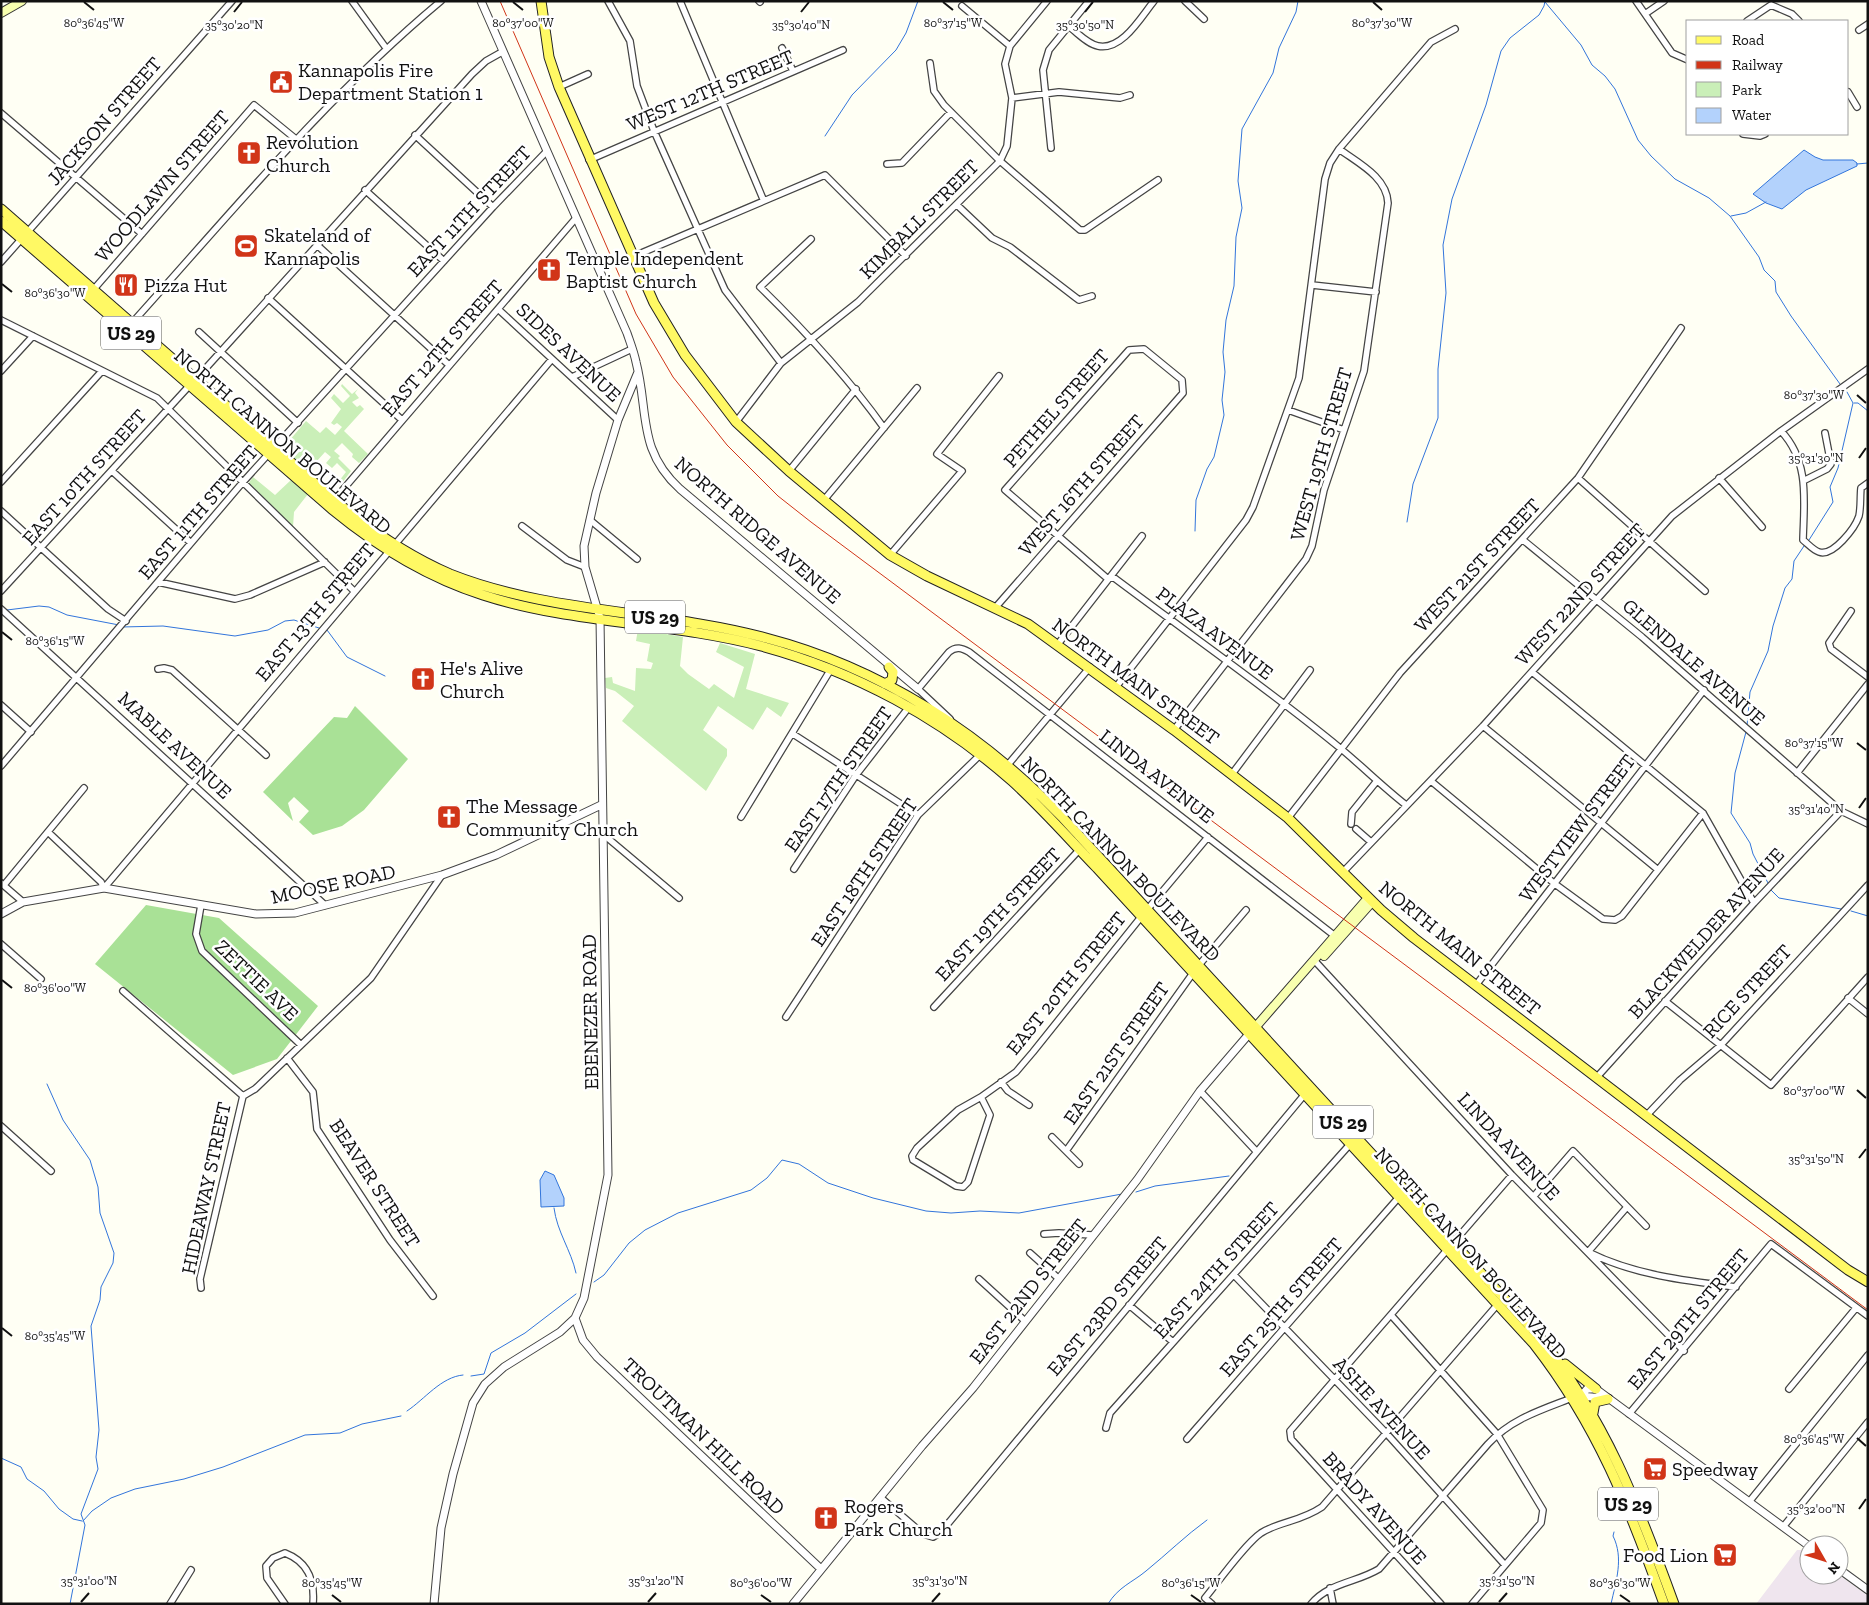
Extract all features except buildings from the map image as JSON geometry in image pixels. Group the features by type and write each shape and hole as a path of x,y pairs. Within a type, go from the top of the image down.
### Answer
{"main road":[{"path":"1,13 22,1"},
{"name":"NORTH MAIN STREET","path":"542,1 549,57 559,87 632,257 654,303 685,355 736,422 789,471 890,556 927,576 1028,624 1116,686 1232,774 1288,818 1370,900 1414,938 1848,1270 1868,1282"},
{"name":"NORTH CANNON BOULEVARD","path":"1,209 132,322 193,382"},
{"name":"NORTH CANNON BOULEVARD","path":"1,221 272,451 391,548 474,583 522,596 721,628 767,638 828,658 915,700 962,730 1008,765 1144,913 1198,965 1305,1094 1354,1140 1399,1197 1526,1321 1551,1351 1577,1397 1620,1487 1664,1604"},
{"name":"NORTH CANNON BOULEVARD","path":"272,451 332,510 443,580 484,596 518,604 732,640 775,650 831,669 909,707 1002,772 1083,847"},
{"path":"885,684 892,680 893,672 889,667"},
{"name":"EAST 22ND STREET","path":"1316,961 1335,936 1370,900"},
{"name":"EAST 22ND STREET","path":"1252,1030 1370,900"},
{"name":"NORTH CANNON BOULEVARD","path":"1144,913 1193,973 1252,1030 1450,1245 1577,1397 1593,1413 1630,1486 1674,1604"},
{"path":"1551,1351 1596,1389"},
{"path":"1593,1413 1595,1402 1608,1398"}],"street":[{"name":"JACKSON STREET","path":"1,262 232,1"},
{"path":"352,1 386,48"},
{"path":"132,322 297,140 386,48 441,1"},
{"name":"NORTH RIDGE AVENUE","path":"481,1 610,294 632,349 638,372 651,448 660,468 669,479 889,667 918,689 962,730"},
{"path":"608,1 630,41 637,86 654,131 725,290 781,363"},
{"path":"680,1 763,199"},
{"path":"962,6 1010,46 1047,1"},
{"path":"1051,148 1043,70 1049,50 1089,1"},
{"path":"1068,26 1091,44 1108,46 1121,40 1154,1"},
{"path":"1186,1 1204,19"},
{"path":"1636,1 1672,53 1686,59"},
{"path":"1645,14 1664,1"},
{"path":"1748,20 1771,3 1792,14 1797,20"},
{"path":"1859,30 1868,24"},
{"path":"1116,686 1246,520 1299,378 1325,178 1330,163 1339,149 1432,42 1455,29"},
{"name":"KIMBALL STREET","path":"736,422 781,363 858,302 1000,161 1007,146 1012,98 1005,64 1010,46"},
{"path":"782,48 793,71"},
{"name":"WEST 12TH STREET","path":"589,160 843,50"},
{"name":"EAST 10TH STREET","path":"1,591 193,382 415,135 472,74 486,61 502,52"},
{"path":"930,63 934,91 951,112 1000,161 1083,231 1158,180"},
{"path":"559,87 588,74"},
{"path":"1012,98 1058,92 1120,98 1130,95"},
{"path":"1849,94 1857,107"},
{"name":"WOODLAWN STREET","path":"94,289 254,104 297,140"},
{"path":"888,164 902,163 951,112"},
{"path":"1,113 142,234"},
{"path":"415,135 493,207"},
{"name":"WEST 19TH STREET","path":"1174,730 1306,559 1312,546 1324,490 1364,371 1388,193 1376,177 1339,149"},
{"name":"EAST 11TH STREET","path":"1,766 243,482 493,207 546,152"},
{"path":"632,257 763,199 825,175 906,256"},
{"path":"365,190 444,261"},
{"path":"957,205 992,238 1010,246 1079,300 1092,296"},
{"name":"EAST 12TH STREET","path":"334,500 576,218"},
{"path":"811,239 760,287 812,338 856,389 884,428"},
{"path":"317,244 449,365"},
{"path":"1312,285 1376,292"},
{"path":"268,298 402,420"},
{"name":"SIDES AVENUE","path":"498,309 618,420"},
{"path":"1,320 156,398 169,408 354,591"},
{"name":"WEST 21ST STREET","path":"1288,818 1400,672 1578,478 1681,328"},
{"path":"199,332 298,423"},
{"path":"1,371 33,336"},
{"path":"572,377 632,349"},
{"name":"PETHEL STREET","path":"1005,490 1129,350 1144,350 1182,380"},
{"name":"EAST 13TH STREET","path":"104,888 552,359"},
{"name":"WEST 22ND STREET","path":"1344,872 1483,726 1672,516 1781,431 1868,369"},
{"path":"1,482 102,371"},
{"name":"EBENEZER ROAD","path":"434,1604 441,1528 453,1474 473,1403 485,1384 504,1367 560,1332 575,1318 584,1298 608,1175 604,835 601,805 600,618 585,567 584,546 618,420 638,372"},
{"path":"890,556 962,471 937,454 999,376"},
{"name":"WEST 16TH STREET","path":"995,608 1183,393 1182,380"},
{"path":"824,500 917,388"},
{"path":"789,471 856,389"},
{"path":"1288,410 1344,430"},
{"path":"1781,431 1791,443 1805,480 1803,540 1816,552 1824,553 1834,550 1856,523 1859,514 1861,488 1868,483"},
{"path":"1805,480 1827,469 1831,464 1825,433"},
{"path":"112,471 191,543"},
{"path":"1578,478 1704,591"},
{"path":"1719,478 1762,528"},
{"name":"PLAZA AVENUE","path":"1005,490 1108,579 1113,577 1284,705 1341,749 1376,782 1406,806"},
{"path":"1,510 123,624"},
{"path":"590,520 637,559"},
{"path":"522,526 567,560 585,567"},
{"path":"1058,644 1142,536"},
{"name":"GLENDALE AVENUE","path":"1523,540 1704,690 1841,811 1868,824"},
{"path":"158,582 235,599 250,595 325,562"},
{"name":"MABLE AVENUE","path":"1,609 78,676 325,905"},
{"path":"1851,611 1829,644 1831,649 1868,678"},
{"name":"LINDA AVENUE","path":"918,689 949,652 956,648 969,652 1335,936"},
{"path":"1002,772 1090,667"},
{"path":"158,669 172,670 266,755"},
{"path":"741,817 831,669"},
{"path":"1232,774 1310,670"},
{"path":"1532,672 1703,812 1754,903"},
{"path":"1797,773 1868,684"},
{"name":"WESTVIEW STREET","path":"1476,985 1704,690"},
{"path":"1,705 31,732"},
{"name":"EAST 17TH STREET","path":"794,869 856,775 909,707"},
{"path":"1483,726 1657,870"},
{"path":"793,734 918,815"},
{"name":"EAST 18TH STREET","path":"786,1017 918,815 980,755"},
{"path":"1431,781 1555,884 1603,919 1615,920 1622,916 1703,812"},
{"path":"1351,824 1352,812 1376,782"},
{"path":"22,902 2,884 84,788"},
{"name":"MOOSE ROAD","path":"1,914 22,902 104,888 269,915 295,912 442,876 496,855 601,805"},
{"name":"BLACKWELDER AVENUE","path":"1597,1078 1754,903 1841,811"},
{"path":"1356,829 1371,842"},
{"path":"48,832 101,882 104,888"},
{"path":"604,835 679,898"},
{"name":"EAST 20TH STREET","path":"981,1097 990,1116 968,1182 963,1186 956,1186 913,1160 912,1156 916,1148 958,1110 981,1097 1016,1072 1208,837"},
{"name":"EAST 19TH STREET","path":"934,1006 1083,847"},
{"path":"123,991 243,1096 255,1088 371,978 442,876"},
{"name":"RICE STREET","path":"1646,1116 1680,1080 1720,1046 1868,885"},
{"name":"ZETTIE AVE","path":"201,905 196,934 202,951 301,1045"},
{"path":"1198,965 1246,910"},
{"path":"1,944 42,979"},
{"name":"LINDA AVENUE","path":"1316,961 1512,1174 1684,1351"},
{"name":"EAST 21ST STREET","path":"1066,1151 1193,973"},
{"path":"1665,1002 1771,1085 1868,977"},
{"path":"1848,998 1868,1014"},
{"name":"EAST 22ND STREET","path":"793,1604 880,1497 961,1402 1137,1180 1200,1091 1252,1030"},
{"name":"BEAVER STREET","path":"287,1058 313,1092 317,1129 380,1224 433,1296"},
{"path":"1001,1082 1008,1091 1029,1105"},
{"path":"1200,1091 1256,1151"},
{"name":"EAST 23RD STREET","path":"880,1497 923,1534 933,1537 940,1532 1305,1094"},
{"name":"HIDEAWAY STREET","path":"201,1288 200,1279 243,1096"},
{"path":"1,1126 51,1171"},
{"path":"1052,1138 1079,1164"},
{"name":"EAST 24TH STREET","path":"1106,1428 1110,1413 1354,1140"},
{"path":"1534,1196 1573,1151 1646,1226"},
{"path":"1334,1380 1512,1174"},
{"name":"EAST 25TH STREET","path":"1187,1438 1399,1197"},
{"path":"1627,1207 1588,1252 1616,1264 1639,1270 1736,1287"},
{"path":"1044,1234 1092,1235"},
{"name":"EAST 29TH STREET","path":"1629,1414 1684,1351 1771,1244 1856,1308"},
{"path":"1030,1253 1058,1278"},
{"name":"ASHE AVENUE","path":"1234,1275 1387,1434 1505,1565"},
{"path":"979,1279 1024,1321"},
{"path":"1212,1604 1205,1598 1260,1534 1275,1526 1310,1515 1322,1507 1498,1304"},
{"path":"1129,1305 1173,1342"},
{"path":"1789,1389 1856,1308 1868,1316"},
{"path":"1391,1315 1497,1434 1543,1510 1544,1518 1542,1524 1472,1604"},
{"name":"TROUTMAN HILL ROAD","path":"575,1318 584,1340 597,1356 821,1570"},
{"path":"1749,1502 1868,1355"},
{"name":"BRADY AVENUE","path":"1334,1380 1290,1431 1291,1439 1441,1604"},
{"path":"1311,1604 1330,1588 1368,1576 1379,1569 1497,1434 1517,1420 1577,1397 1586,1389 1596,1389 1799,1539"},
{"path":"1577,1397 1608,1398"},
{"path":"1783,1527 1868,1422"},
{"path":"285,1604 267,1578 266,1566 273,1558 285,1553 298,1558 308,1571 314,1587 313,1604"},
{"path":"170,1604 191,1570"},
{"path":"1849,1576 1868,1590"},
{"path":"1330,1588 1333,1604"}],"shaded area":[{"path":"1797,1550 1799,1550 1799,1585 1849,1585 1849,1582 1868,1596 1868,1604 1756,1604"}],"green space":[{"path":"342,384 352,394 358,389 355,393 359,398 352,402 357,407 360,405 364,409 344,431 368,454 359,463 342,443 334,451 351,471 342,483 339,481 346,472 337,463 332,468 326,463 331,457 325,452 308,471 283,448 306,421 320,433 326,427 335,435 342,427 337,423 334,425 331,423 341,409 331,398 334,394 343,403 350,396 341,386"},
{"path":"253,477 275,495 291,480 308,494 294,512 293,527 248,484"},
{"path":"638,629 683,637 680,666 709,689 714,684 734,698 744,667 716,652 720,643 755,654 746,689 789,703 781,717 767,707 753,730 718,706 703,730 727,749 727,756 706,791 622,721 634,706 615,691 606,688 605,678 612,677 613,683 635,691 636,668 651,669 653,663 647,661 650,644 636,641"},
{"path":"355,706 408,759 364,810 342,826 313,835 299,822 309,811 294,797 288,803 293,821 263,792 334,717 347,718"},
{"path":"146,905 219,918 318,1006 277,1059 233,1075 95,964"}],"water":[{"path":"1804,150 1823,160 1853,160 1857,163 1857,166 1806,190 1782,209 1766,203 1753,194"},
{"path":"545,1171 554,1175 564,1198 564,1206 541,1207 540,1180"}],"waterway":[{"path":"825,136 852,95 896,50 906,33 918,1"},
{"path":"1195,531 1196,500 1207,469 1214,457 1224,415 1222,400 1225,372 1223,352 1226,320 1234,286 1236,237 1242,208 1238,181 1242,129 1273,73 1279,48 1296,12 1298,1"},
{"path":"1407,522 1413,484 1438,418 1438,369 1446,293 1443,245 1452,199 1486,105 1501,51 1510,38 1539,15 1545,1"},
{"path":"1545,2 1581,45 1592,65 1605,76 1615,89 1638,140 1651,156 1675,179 1709,198 1730,216 1759,257 1764,270 1775,281 1776,292 1791,316 1840,384"},
{"path":"1857,164 1868,163"},
{"path":"1731,216 1746,213 1766,202"},
{"path":"1809,540 1833,502 1830,487 1838,468 1853,403 1847,392"},
{"path":"1854,403 1858,403 1868,411"},
{"path":"1747,726 1750,692 1768,651 1773,626 1785,588 1792,579 1794,561 1804,546"},
{"path":"7,610 39,606 49,607 67,615 119,625"},
{"path":"122,627 163,626 235,636 268,630 285,621 294,620 319,628"},
{"path":"327,630 347,657 385,676"},
{"path":"1746,732 1735,773 1731,813 1750,843 1753,854 1768,883"},
{"path":"1771,890 1779,898 1841,909"},
{"path":"1851,911 1868,916"},
{"path":"47,1084 63,1120 90,1160 98,1187 100,1213 114,1253 113,1263 101,1287 100,1300 91,1326 99,1430 96,1457 98,1469 81,1514 85,1525 70,1604"},
{"path":"594,1282 604,1275 629,1243 645,1230 678,1213 751,1190 767,1178 782,1160 799,1164 828,1183 873,1198 926,1211 1019,1213 1122,1194"},
{"path":"1136,1192 1155,1186 1229,1176"},
{"path":"554,1208 558,1225 576,1273"},
{"path":"471,1376 484,1374 491,1353 525,1333 576,1294"},
{"path":"407,1411 440,1384 463,1375"},
{"path":"83,1521 92,1511 111,1498 135,1489 184,1479 223,1467 305,1435 340,1433 362,1424 401,1416"},
{"path":"1,1458 21,1467 27,1479 44,1491 59,1509 73,1519 82,1521"},
{"path":"1108,1604 1121,1589 1146,1571 1207,1520"},
{"path":"1611,1604 1619,1561 1613,1536 1614,1532"}],"railway":[{"path":"500,1 636,314 673,377 727,445 778,496 1868,1310"}],"place":[{"name":"Kannapolis Fire Department Station 1","path":"281,82"},
{"name":"Revolution Church","path":"249,153"},
{"name":"Skateland of Kannapolis","path":"246,246"},
{"name":"Temple Independent Baptist Church","path":"549,270"},
{"name":"Pizza Hut","path":"126,285"},
{"name":"He's Alive Church","path":"423,679"},
{"name":"The Message Community Church","path":"449,817"},
{"name":"Speedway","path":"1655,1469"},
{"name":"Rogers Park Church","path":"826,1518"},
{"name":"Food Lion","path":"1725,1555"}]}
